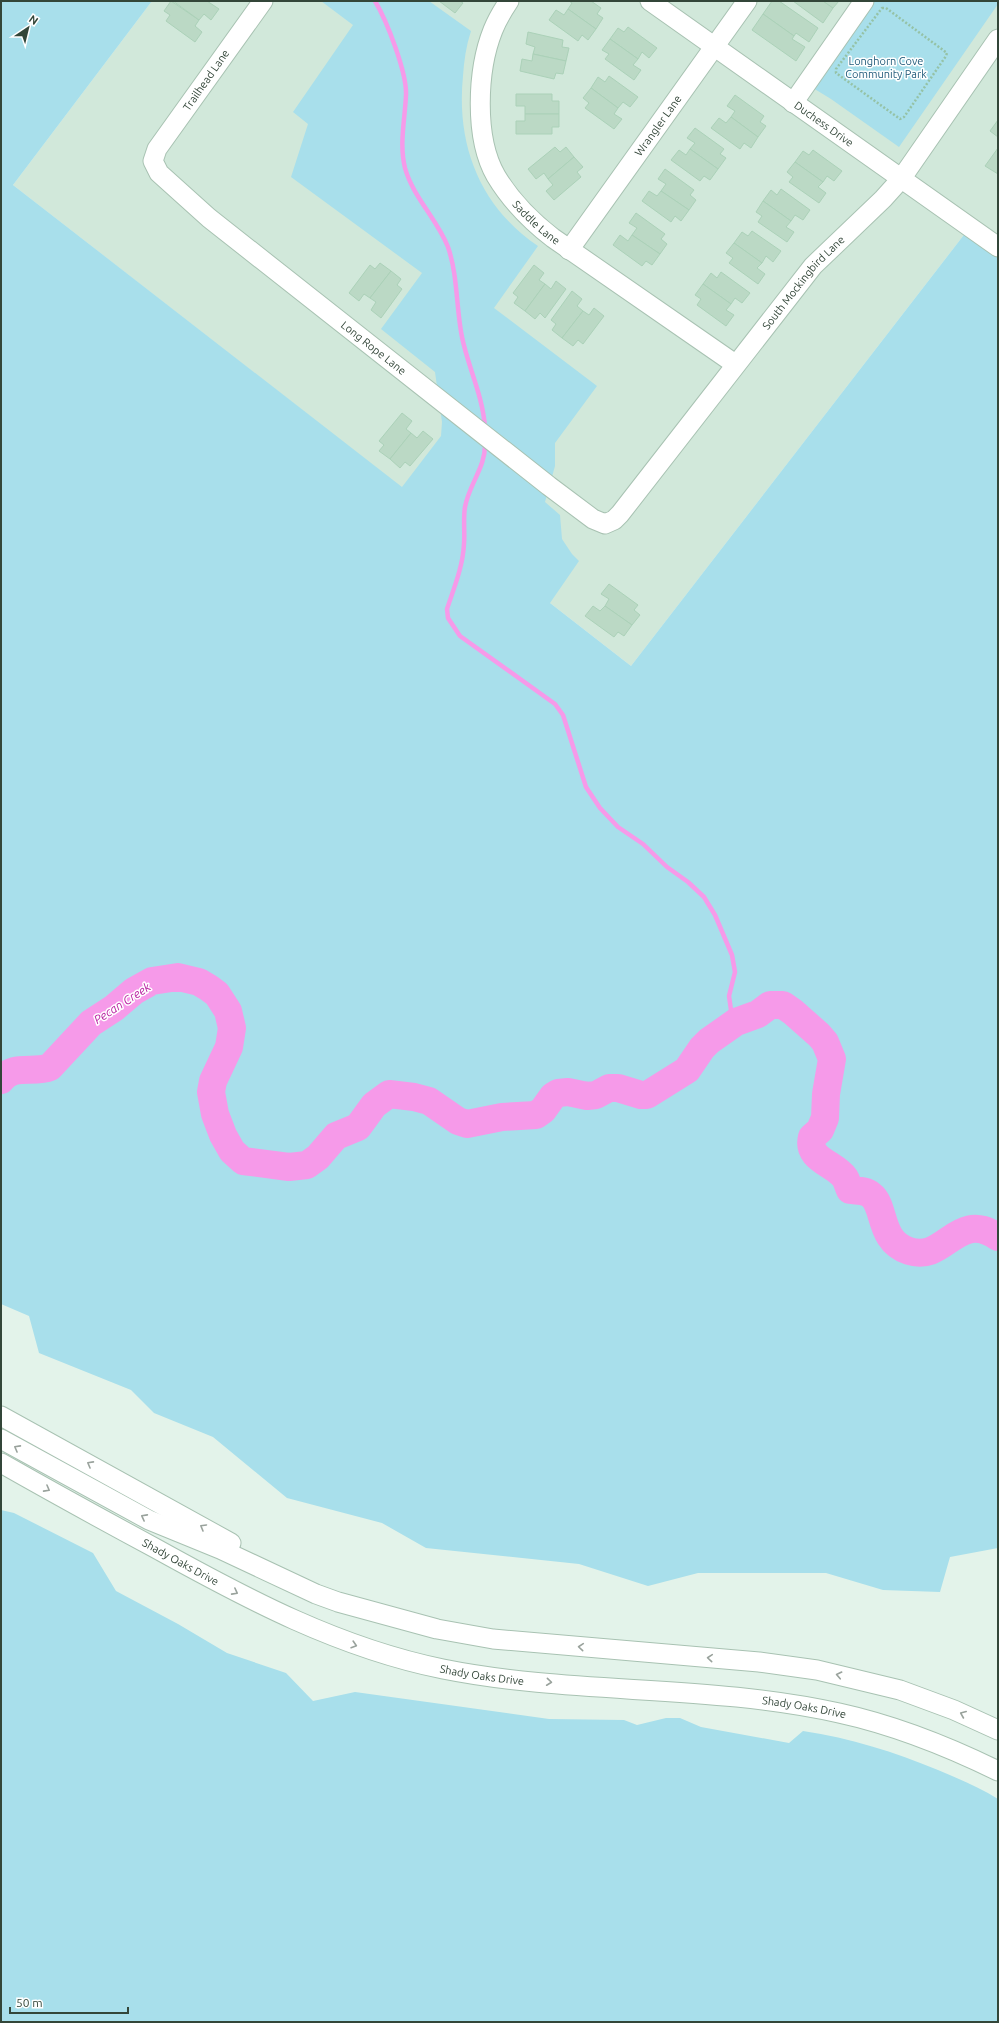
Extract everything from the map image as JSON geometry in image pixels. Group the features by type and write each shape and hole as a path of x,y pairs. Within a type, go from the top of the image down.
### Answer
{"street":[{"name":"Trailhead Lane","path":"153,160 158,149 262,1"},
{"name":"Saddle Lane","path":"509,1 493,30 482,67 481,112 483,134 487,154 495,175 509,196 539,227 569,250 735,364"},
{"name":"Duchess Drive","path":"650,1 998,247"},
{"name":"Wrangler Lane","path":"569,250 747,1"},
{"path":"793,103 864,1"},
{"name":"South Mockingbird Lane","path":"605,524 614,520 620,514 735,364 813,266 883,199 901,179 998,39"},
{"name":"Long Rope Lane","path":"153,160 159,173 209,218 549,486 593,519 605,524"},
{"name":"Shady Oaks Drive","path":"1,1416 245,1550 363,1608"},
{"name":"Shady Oaks Drive","path":"1,1439 149,1520 220,1549 316,1594 363,1608 437,1629 486,1638 759,1662 817,1670 872,1682 906,1692 954,1710 998,1730"},
{"name":"Shady Oaks Drive","path":"1,1463 276,1613 347,1643 440,1669 498,1678 754,1699 818,1708 866,1719 920,1737 948,1747 998,1772"},
{"path":"1,1474 23,1476"}],"path":[{"path":"882,8 886,8 947,53 925,86 900,119 838,75 836,69 882,8"}],"shaded area":[{"path":"152,1 998,1 998,247 970,227 631,666 13,185"}],"green space":[{"path":"1,1 152,1 13,185 402,487 441,436 442,422 435,372 381,329 422,273 291,177 308,124 293,112 353,25 321,1 429,1 471,31 465,59 462,102 468,150 476,172 487,193 501,213 518,230 538,246 494,308 597,386 555,443 555,466 545,502 560,515 562,539 572,554 579,561 550,603 631,666 970,227 998,247 998,1548 950,1557 940,1592 883,1590 826,1573 698,1573 648,1586 579,1564 426,1548 382,1523 287,1498 213,1437 154,1413 131,1390 39,1353 29,1316 1,1304"},
{"name":"Longhorn Cove Community Park","path":"864,1 998,1 998,4 899,147 813,88"},
{"path":"1,1510 14,1513 93,1553 116,1591 178,1624 227,1653 286,1673 313,1701 355,1692 549,1719 624,1720 637,1725 666,1718 680,1718 701,1727 789,1743 803,1731 855,1742 905,1757 969,1783 998,1799 998,2022 1,2022"}],"building":[{"path":"171,1 199,20 195,26 202,32 195,42 166,21 170,15 164,11"},
{"path":"173,1 207,1 219,9 211,20 204,14 199,20"},
{"path":"439,1 460,1 463,3 455,13"},
{"path":"569,1 591,1 601,8 597,14 603,18 596,29 568,9 572,3"},
{"path":"772,1 779,1 818,28 809,42 796,33 794,36 763,14"},
{"path":"793,1 823,1 833,8 823,23"},
{"path":"823,1 839,1 833,8"},
{"path":"568,9 596,29 588,40 582,35 578,41 549,20 556,10 564,15"},
{"path":"763,14 794,36 792,39 805,47 796,61 752,30"},
{"path":"628,27 657,48 649,58 642,52 638,59 610,39 618,28 624,32"},
{"path":"528,32 563,40 562,47 569,48 566,61 533,54 535,47 526,44"},
{"path":"610,39 638,59 633,65 641,70 634,80 605,59 609,54 602,50"},
{"path":"533,54 566,61 563,74 556,73 554,79 520,71 522,59 532,61"},
{"path":"609,76 638,97 630,107 623,102 618,108 591,88 598,77 605,82"},
{"path":"591,88 618,108 614,114 622,119 614,129 585,108 589,103 583,98"},
{"path":"516,94 552,94 552,101 559,101 559,114 525,114 525,106 516,106"},
{"path":"735,95 764,116 760,122 766,126 758,137 731,117 735,111 727,106"},
{"path":"525,114 559,114 559,127 552,127 552,134 516,134 516,121 525,121"},
{"path":"731,117 758,137 751,148 744,143 740,149 711,128 719,118 726,123"},
{"path":"998,120 998,137 990,131"},
{"path":"695,128 724,149 720,154 726,158 718,169 690,149 695,143 687,138"},
{"path":"555,147 560,152 566,147 574,157 548,179 544,173 536,179 528,169"},
{"path":"998,148 998,174 985,166"},
{"path":"690,149 718,169 710,180 704,176 700,181 671,160 679,150 686,155"},
{"path":"813,150 842,171 834,181 827,176 823,182 795,162 803,151 809,155"},
{"path":"574,157 583,167 577,172 581,177 554,200 546,191 553,185 548,179"},
{"path":"795,162 823,182 818,187 826,193 819,203 789,182 793,177 787,172"},
{"path":"665,169 694,190 690,195 696,200 689,210 661,191 666,184 658,179"},
{"path":"781,189 810,210 803,220 795,215 791,221 763,201 771,190 777,195"},
{"path":"649,191 657,196 661,191 689,210 681,221 675,216 671,222 642,201"},
{"path":"763,201 791,221 786,227 794,232 787,242 758,222 762,216 756,212"},
{"path":"636,213 665,234 661,239 667,244 660,254 632,235 637,228 629,223"},
{"path":"752,231 781,251 773,262 766,256 762,263 734,243 742,232 748,236"},
{"path":"620,235 628,241 632,235 660,254 652,265 646,261 642,266 613,245"},
{"path":"734,243 762,263 757,268 765,274 758,284 729,263 733,258 726,253"},
{"path":"380,263 391,271 370,298 364,294 359,301 349,293 370,265 375,269"},
{"path":"534,265 544,273 539,280 545,284 525,311 514,303 518,297 513,293"},
{"path":"391,271 401,279 397,285 402,289 381,318 371,310 376,302 370,298"},
{"path":"721,272 750,293 742,303 735,298 731,304 703,284 711,273 717,278"},
{"path":"556,281 566,289 545,318 540,313 535,319 525,311 545,284 551,289"},
{"path":"703,284 731,304 726,310 734,315 726,326 697,305 701,299 695,295"},
{"path":"572,291 582,299 577,306 583,311 562,338 552,330 556,324 551,320"},
{"path":"594,308 604,316 583,344 578,340 573,346 562,338 583,311 589,315"},
{"path":"402,413 412,421 406,429 411,433 390,459 379,451 384,445 379,441"},
{"path":"423,431 433,439 410,466 405,462 400,468 390,459 411,433 417,438"},
{"path":"609,584 638,605 634,610 640,615 632,625 605,606 609,599 601,594"},
{"path":"593,606 600,611 605,606 632,625 624,636 618,632 614,637 585,616"}],"waterway":[{"path":"375,1 395,47 400,61 405,85 406,95 402,141 405,168 414,189 438,227 448,247 454,269 462,337 481,404 485,428"},
{"path":"485,443 483,460 465,507 462,560 447,609 448,618 460,636 555,704 563,715 586,787 600,808 618,827 643,844 667,867 688,882 704,897 715,915 732,955 735,972 729,996 731,1010 736,1022"},
{"name":"Pecan Creek","path":"1,1080 6,1075 18,1070 37,1070 50,1067 91,1023 114,1008 134,991 152,981 178,977 199,982 217,994 228,1011 232,1028 229,1047 213,1081 211,1092 215,1114 223,1135 232,1151 243,1161 289,1167 307,1165 318,1157 336,1136 358,1127 374,1105 389,1094 414,1097 429,1101 458,1121 467,1124 502,1117 536,1115 543,1110 553,1096 558,1093 568,1092 587,1096 596,1095 609,1088 618,1088 641,1095 647,1095 687,1070 702,1048 709,1041 736,1022 758,1014 770,1005 783,1005 819,1035 825,1042 832,1059 826,1094 825,1118 820,1130 812,1137 811,1145 813,1151 822,1160 835,1168 846,1179 850,1190 866,1192 876,1200 887,1232 892,1240 899,1246 909,1251 922,1253 933,1250 961,1232 972,1229 984,1230 998,1237"}]}
